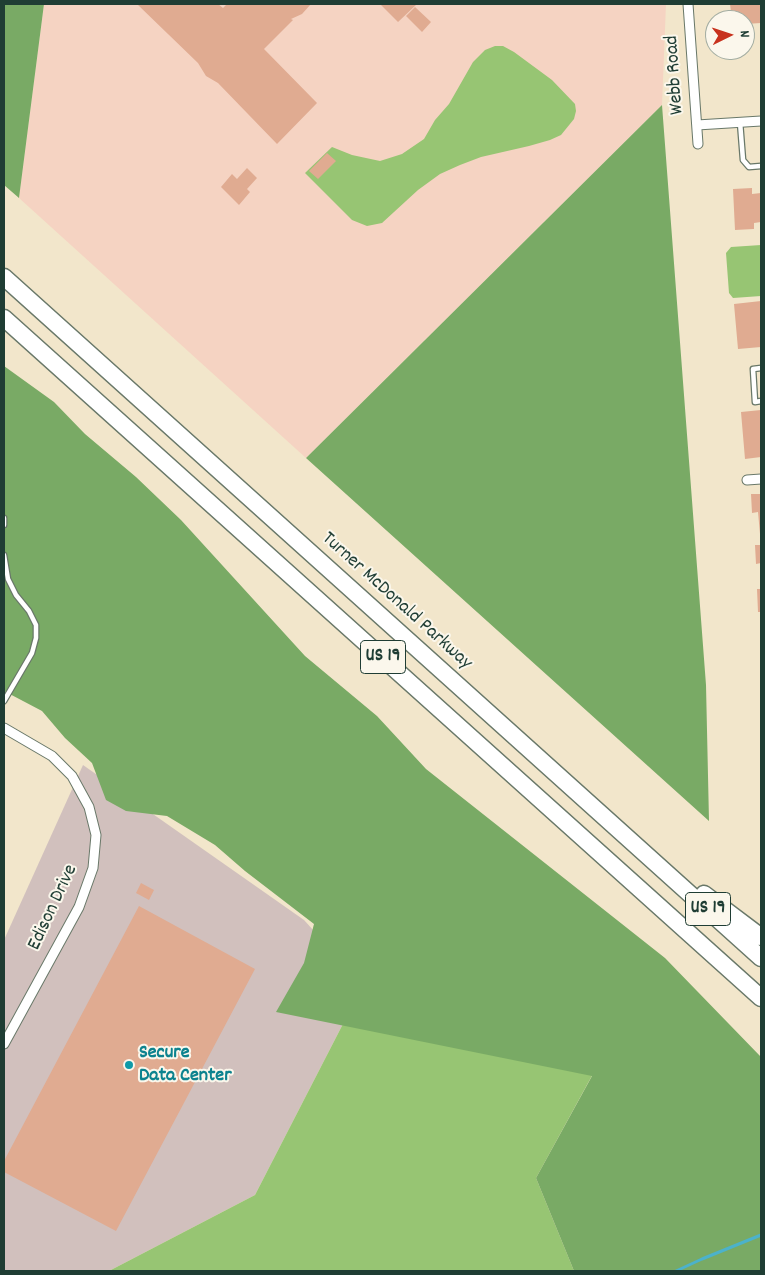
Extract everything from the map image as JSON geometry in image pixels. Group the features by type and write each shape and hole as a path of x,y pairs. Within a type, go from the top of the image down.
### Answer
{"highway":[{"name":"Turner McDonald Parkway","path":"4,277 761,958"},
{"name":"US 19","path":"4,318 761,998"},
{"path":"654,861 702,892 761,937"}],"street":[{"name":"Webb Road","path":"688,4 698,144"},
{"path":"697,124 761,121"},
{"path":"747,480 761,479"},
{"name":"Edison Drive","path":"4,728 52,756 72,776 89,807 96,835 93,868 78,907 4,1044"}],"lane":[{"path":"740,122 743,160 749,167 761,166"},
{"path":"761,368 753,368 755,402 761,401"},
{"path":"4,518 4,525"},
{"path":"4,555 8,579 16,595 30,611 36,625 36,638 32,653 4,702"}],"shaded area":[{"path":"44,4 666,4 662,105 306,458 19,198"},
{"path":"83,765 304,920 363,985 255,1195 109,1271 4,1271 4,940"}],"green space":[{"path":"4,4 44,4 19,198 4,185"},
{"path":"495,46 503,46 514,52 552,80 575,104 574,119 561,135 529,146 481,157 440,174 418,190 382,223 367,226 352,220 305,173 332,147 352,155 380,161 402,154 424,139 435,120 449,104 473,62 485,50"},
{"path":"662,105 706,685 709,821 306,458"},
{"path":"761,245 761,296 733,298 729,293 726,253 731,247"},
{"path":"4,366 54,402 85,434 136,477 181,520 305,656 377,716 426,769 665,958 761,1057 761,1271 574,1271 536,1178 592,1076 276,1012 304,963 314,924 245,871 215,845 167,816 126,811 106,800 92,763 65,738 42,711 4,691"},
{"path":"363,985 635,997 536,1178 574,1271 109,1271 255,1195"}],"building":[{"path":"139,4 218,4 223,8 227,4 311,4 302,14 291,19 293,20 264,49 317,103 277,144 218,83 206,76 198,63"},
{"path":"380,4 417,4 398,22"},
{"path":"730,4 761,4 761,23 755,23 755,10 731,10"},
{"path":"415,7 431,22 422,32 406,16"},
{"path":"327,153 336,161 318,179 309,171"},
{"path":"247,168 257,178 247,189 250,192 239,205 221,187 232,174 237,179"},
{"path":"752,188 752,194 761,193 761,222 754,223 754,229 735,230 733,189"},
{"path":"761,301 761,347 738,349 734,304"},
{"path":"761,410 761,457 745,459 741,412"},
{"path":"751,494 761,494 761,534 758,512 752,513"},
{"path":"755,545 761,545 761,563 756,564"},
{"path":"757,589 761,589 761,612 758,612"},
{"path":"141,883 154,890 149,900 136,893"},
{"name":"Secure Data Center","path":"139,906 255,969 116,1231 4,1172 4,1161"}],"waterway":[{"path":"676,1271 761,1235"}],"place":[{"name":"Secure Data Center","path":"129,1065"}]}
